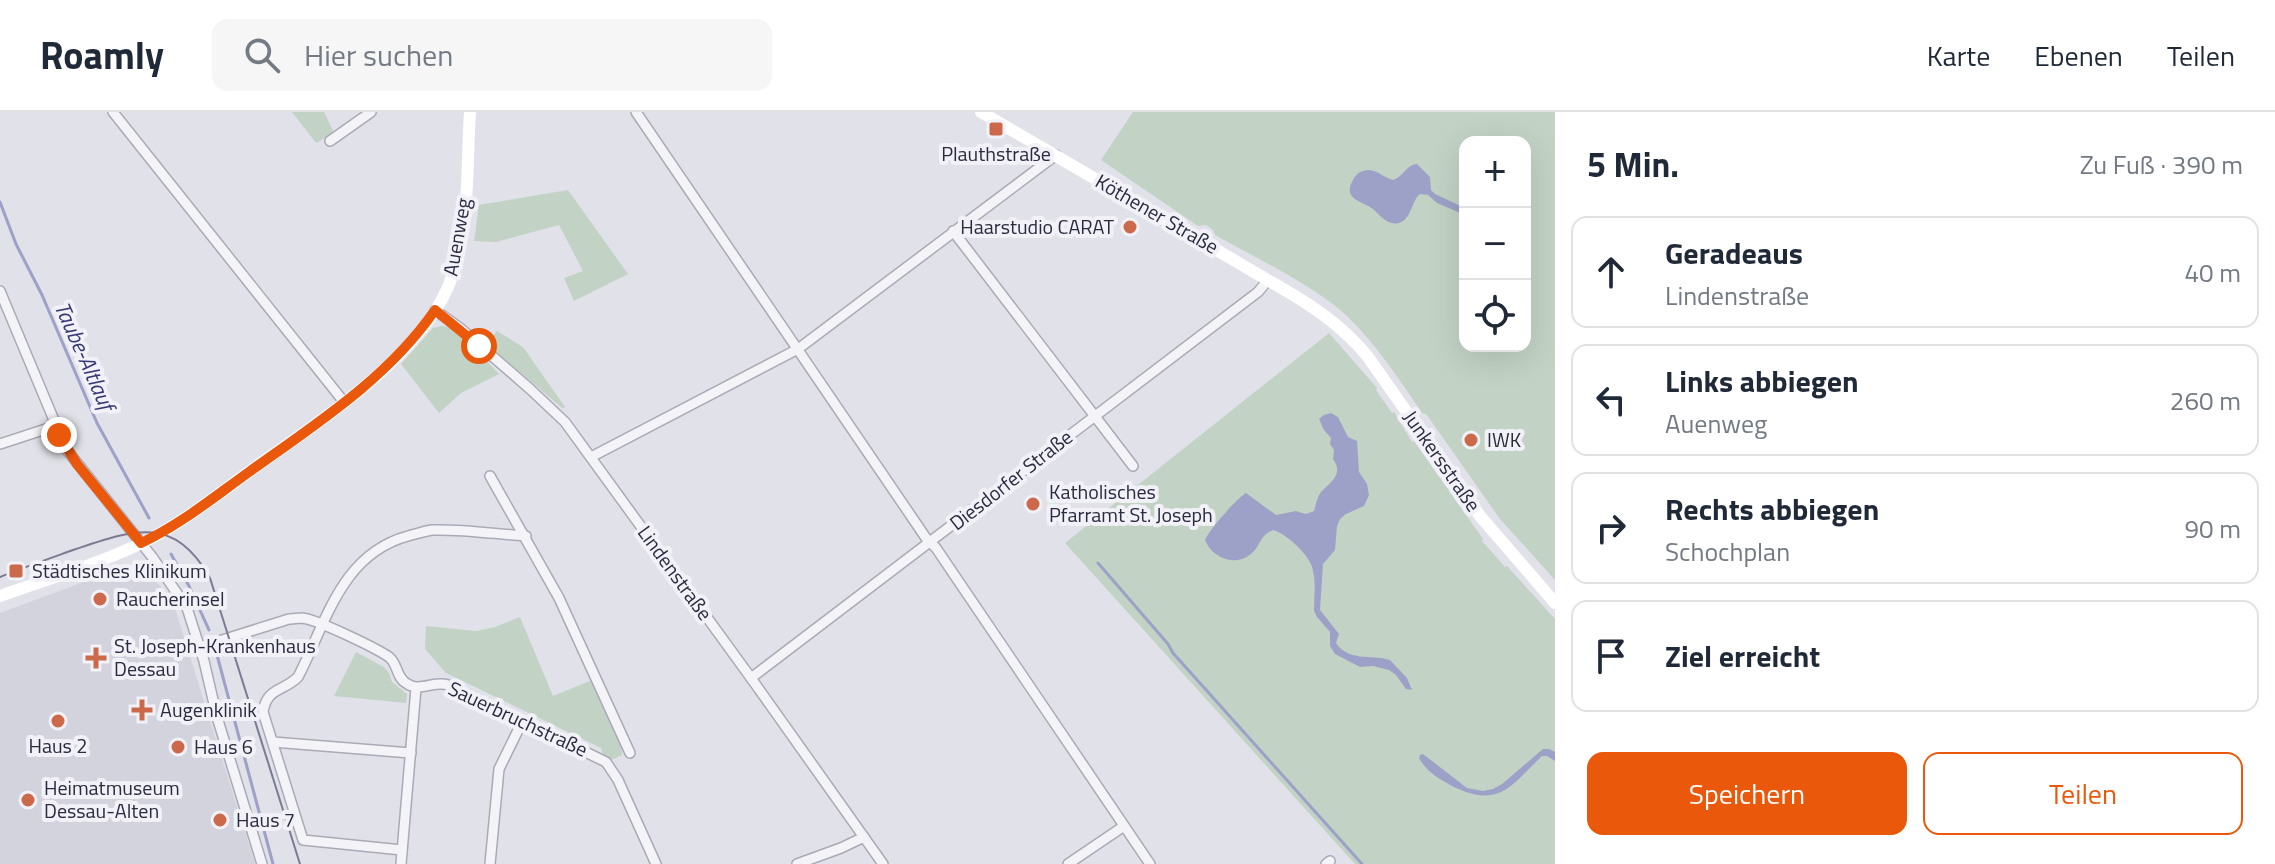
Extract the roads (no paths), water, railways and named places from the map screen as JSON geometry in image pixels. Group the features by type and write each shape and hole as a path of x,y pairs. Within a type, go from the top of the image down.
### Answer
{"main road":[{"name":"Auenweg","path":"0,596 141,543 183,519 344,402 409,344 435,310 449,283 460,246 470,112"},
{"name":"Köthener Straße","path":"981,112 1331,319"},
{"name":"Junkersstraße","path":"1331,319 1368,357 1480,516 1555,603"}],"street":[{"path":"113,112 344,402"},
{"path":"330,141 371,112"},
{"path":"636,112 1150,864"},
{"path":"591,457 798,349 1056,155"},
{"path":"953,231 1133,466"},
{"name":"Diesdorfer Straße","path":"751,678 1258,292 1268,280"},
{"path":"0,291 55,426 77,464 184,602 200,647 217,717 262,864"},
{"name":"Lindenstraße","path":"435,310 460,328 565,422 883,864"},
{"path":"0,444 55,426"},
{"path":"490,476 559,598 630,753"},
{"path":"402,850 303,840 263,712 264,703 274,690 298,677 347,579 369,555 392,541 431,530 526,536"},
{"path":"200,647 289,619 302,618 388,656 402,681 416,688 401,864"},
{"name":"Sauerbruchstraße","path":"416,688 443,683 606,762 618,780 653,863"},
{"path":"490,864 499,769 523,720"},
{"path":"273,742 411,753"},
{"path":"1068,864 1124,826"},
{"path":"797,864 864,837"}],"water":[{"path":"1417,164 1430,177 1431,190 1459,205 1459,212 1437,203 1428,195 1420,194 1403,221 1391,223 1351,195 1351,185 1361,172 1373,171 1393,180"},
{"path":"1331,413 1338,417 1348,437 1357,441 1359,472 1367,484 1369,495 1364,506 1346,514 1337,526 1335,550 1323,564 1320,610 1339,634 1336,643 1341,649 1354,655 1390,660 1407,678 1412,690 1406,689 1389,670 1360,667 1335,654 1330,646 1330,632 1314,611 1311,565 1298,546 1285,536 1273,530 1252,553 1239,560 1219,556 1205,540 1246,493 1276,515 1314,511 1320,494 1337,473 1331,438 1319,419"},
{"path":"1543,749 1555,752 1555,761 1542,756 1512,785 1493,795 1468,793 1452,786 1429,771 1419,758 1423,754 1467,788 1483,791 1502,784"}],"waterway":[{"name":"Taube-Altlauf","path":"0,202 97,423 149,518"},
{"name":"Taube-Altlauf","path":"171,554 209,630"},
{"path":"1098,563 1173,653 1362,864"},
{"name":"Taube-Altlauf","path":"217,655 273,864"}],"tram line":[{"path":"0,577 97,542 134,533 151,532 182,544 210,578 300,864"}],"place":[{"name":"Plauthstraße","path":"996,129"},
{"name":"Haarstudio CARAT","path":"1130,227"},
{"name":"IWK","path":"1471,440"},
{"name":"Katholisches Pfarramt St. Joseph","path":"1033,504"},
{"name":"Städtisches Klinikum","path":"16,571"},
{"name":"Raucherinsel","path":"100,599"},
{"name":"St. Joseph-Krankenhaus Dessau","path":"96,658"},
{"name":"Augenklinik","path":"142,710"},
{"name":"Haus 2","path":"58,721"},
{"name":"Haus 6","path":"178,747"},
{"name":"Heimatmuseum Dessau-Alten","path":"28,800"},
{"name":"Haus 7","path":"220,820"}]}
